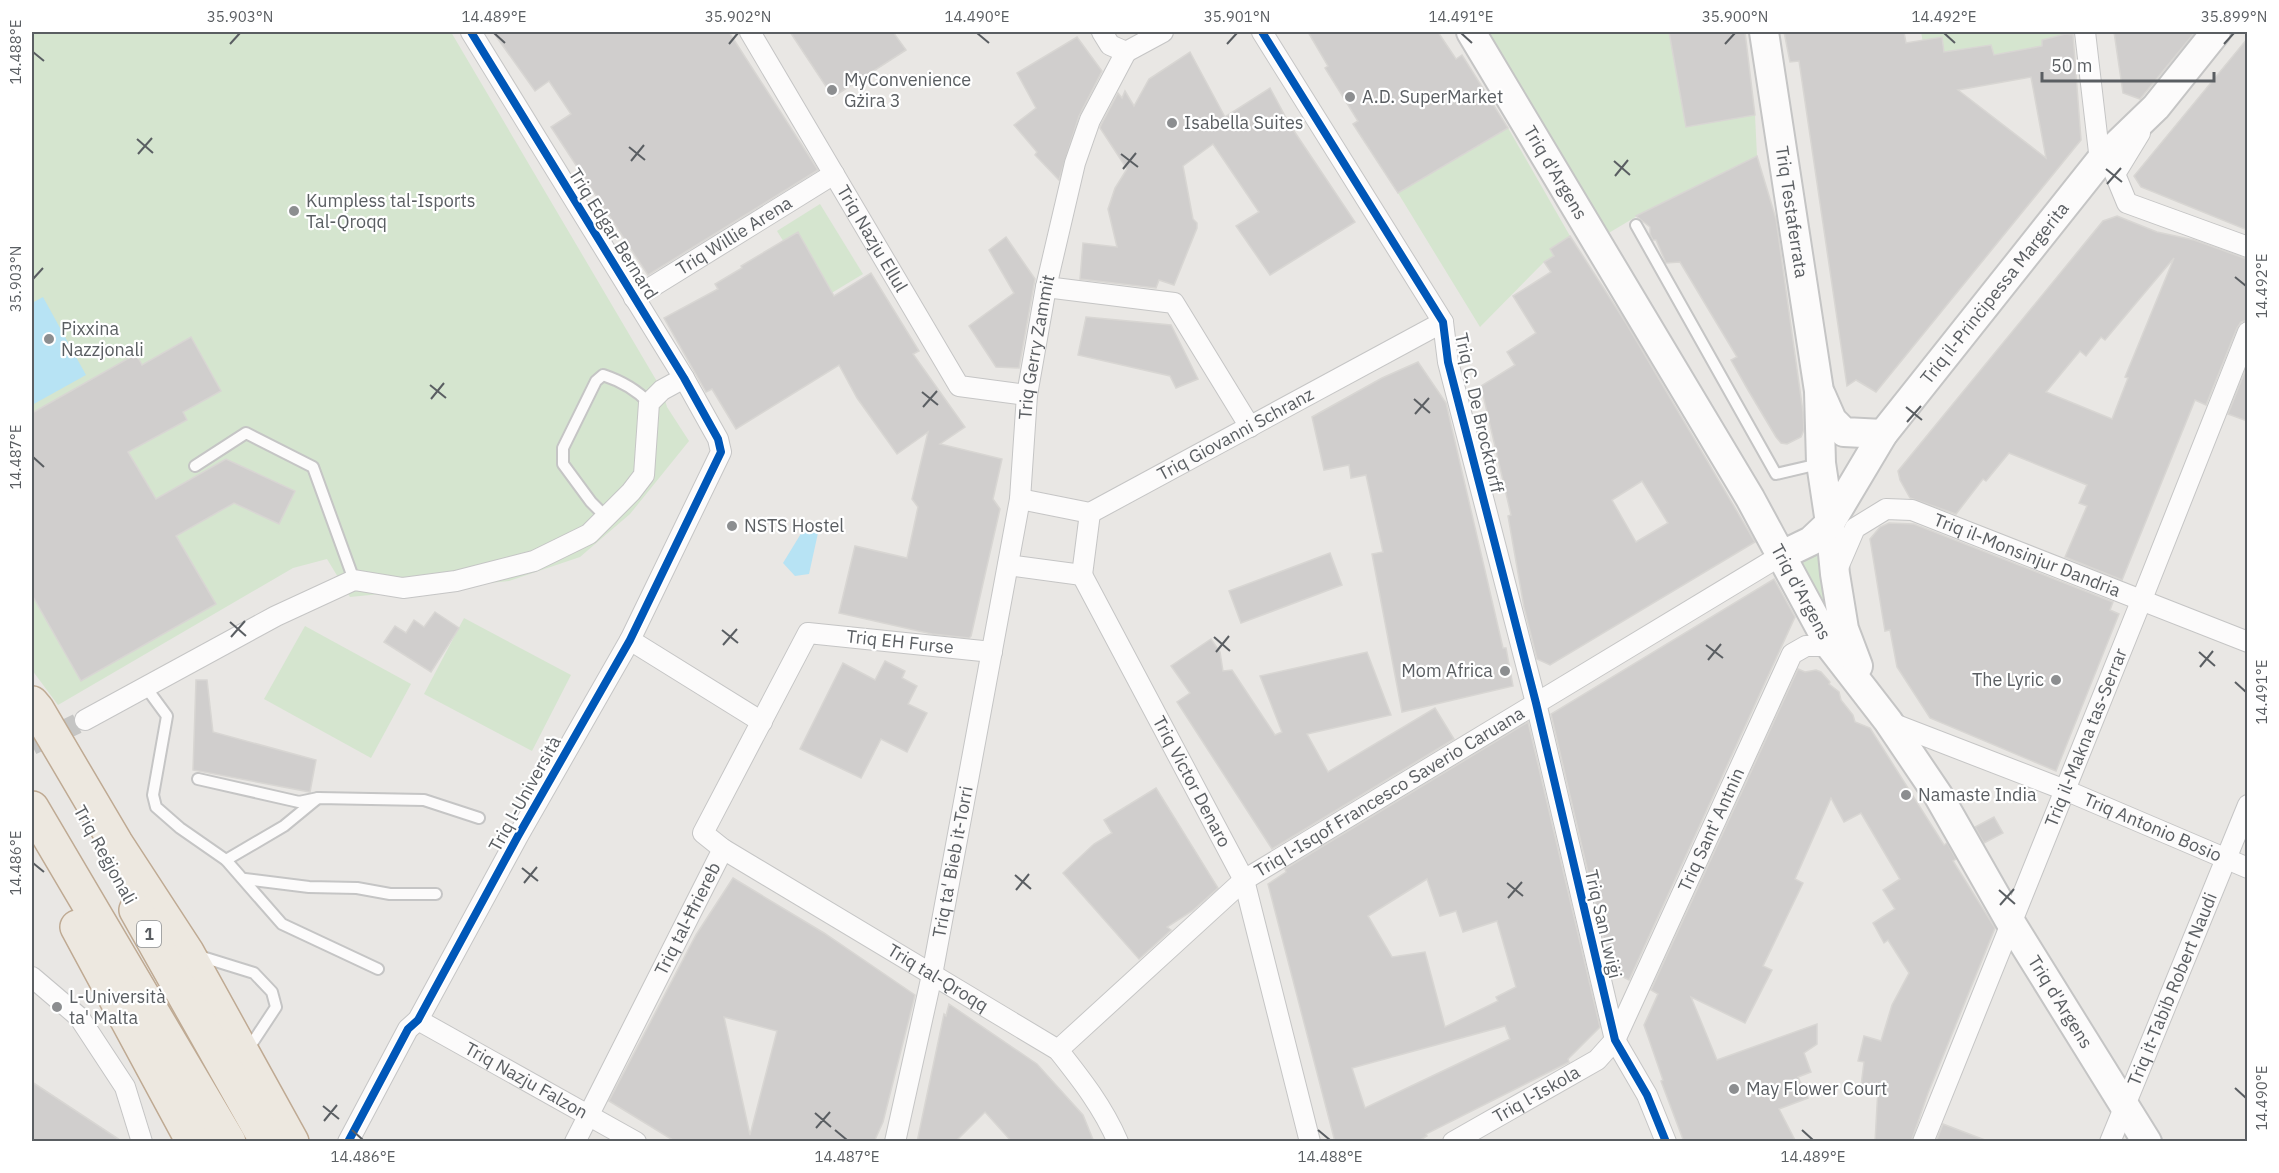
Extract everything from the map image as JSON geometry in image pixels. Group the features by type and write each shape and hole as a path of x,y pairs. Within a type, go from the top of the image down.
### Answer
{"highway":[{"path":"32,703 116,843 187,952 292,1142"},
{"name":"Triq Reġjonali","path":"32,726 267,1142"},
{"name":"Triq Reġjonali","path":"32,808 228,1142"},
{"path":"32,838 45,868 193,1142"}],"main road":[{"name":"Triq d'Argens","path":"1471,32 1744,488 1830,646 1938,795 2011,923 2147,1142"},
{"name":"Triq Testaferrata","path":"1764,32 1819,391 1821,463 1844,629 1879,711"},
{"name":"Triq il-Prinċipessa Margerita","path":"1780,556 1811,542 1830,523 1883,434 2100,161 2156,107 2216,32"},
{"name":"Triq Testaferrata","path":"1819,391 1832,420 1844,432 1883,434"}],"street":[{"name":"Triq Edgar Bernard","path":"471,32 684,378 720,443 720,456"},
{"name":"Triq Nazju Ellul","path":"750,32 959,386 1027,395"},
{"path":"1101,32 1110,45 1126,52 1163,32"},
{"name":"Triq C. De Brocktorff","path":"1262,32 1443,322 1448,362 1536,703"},
{"path":"2085,32 2100,161"},
{"name":"Triq Gerry Zammit","path":"992,652 1020,499 1027,395 1046,287 1075,163 1090,120 1126,52"},
{"path":"2156,107 2115,174 2127,203 2247,247"},
{"name":"Triq Willie Arena","path":"634,298 834,174"},
{"path":"1046,287 1174,303 1250,427"},
{"name":"Triq Giovanni Schranz","path":"1090,513 1443,322"},
{"name":"Triq il-Makna tas-Serrar","path":"1923,1142 2247,332"},
{"path":"85,720 276,616 354,580 403,588 456,581 516,568 557,551 589,534 631,492 644,475 649,403 662,390 684,378"},
{"name":"Triq l-Università","path":"348,1142 408,1029 418,1020 518,836 630,640 720,456"},
{"path":"1008,566 1082,575 1090,513 1020,499"},
{"name":"Triq il-Monsinjur Dandria","path":"1835,574 1855,528 1886,509 1912,510 2247,642"},
{"name":"Triq l-Isqof Francesco Saverio Caruana","path":"1058,1050 1244,880 1780,556"},
{"name":"Triq Victor Denaro","path":"1082,575 1244,880 1310,1142"},
{"name":"Triq EH Furse","path":"808,633 992,652"},
{"name":"Triq tal-Ħriereb","path":"575,1142 723,849 703,833 808,633"},
{"path":"630,640 762,723"},
{"name":"Triq Sant' Antnin","path":"1615,1040 1792,654 1806,646 1830,646"},
{"name":"Triq ta' Bieb it-Torri","path":"895,1142 932,975 992,652"},
{"name":"Triq San Lwiġi","path":"1536,703 1615,1040 1647,1095 1666,1142"},
{"name":"Triq Antonio Bosio","path":"1879,711 2247,868"},
{"name":"Triq it-Tabib Robert Naudi","path":"2110,1142 2247,805"},
{"name":"Triq tal-Qroqq","path":"723,849 1058,1050 1093,1095 1118,1142"},
{"path":"32,977 79,1017 125,1087 142,1142"},
{"name":"Triq Nazju Falzon","path":"418,1020 636,1142"},
{"name":"Triq l-Iskola","path":"1453,1142 1597,1060 1615,1040"}],"lane":[{"path":"1636,225 1776,474 1821,463"},
{"path":"606,517 591,502 564,464 563,448 596,381 603,375 639,392 649,403"},
{"path":"195,466 246,433 313,467 354,580"},
{"path":"145,686 166,716 153,795 156,807 180,828 226,860 282,924 378,969"},
{"path":"198,779 299,801 318,798 423,800 479,818"},
{"path":"226,860 284,826 318,798"},
{"path":"245,879 309,888 357,888 390,894 436,894"},
{"path":"187,952 254,973 273,992 276,1007 245,1054"}],"green space":[{"name":"Kumpless tal-Isports Tal-Qroqq","path":"32,32 451,32 662,390 667,407 689,441 630,514 580,557 509,581 350,597 327,559 293,568 58,705 32,670"},
{"path":"1487,32 1669,32 1686,126 1755,115 1757,156 1644,212 1607,234"},
{"path":"1921,32 2064,32 2065,34 2042,40 2042,46 1994,55 1991,45 1944,52 1942,37 1923,43"},
{"path":"1508,128 1570,236 1550,249 1554,256 1544,262 1480,327 1398,193"},
{"path":"820,204 863,274 820,300 777,231"},
{"path":"1818,550 1832,625 1795,562"},
{"path":"464,618 571,675 532,751 424,694"},
{"path":"305,626 411,684 371,758 264,699"}],"water":[{"name":"Pixxina Nazzjonali","path":"43,297 86,375 32,405 32,303"},
{"path":"805,527 818,533 809,574 795,576 783,563"}],"building":[{"path":"493,32 729,32 818,170 648,275 551,127 571,114 549,81 535,91"},
{"path":"790,32 893,32 906,50 833,97"},
{"path":"1308,32 1438,32 1456,59 1462,55 1508,128 1398,193 1353,124 1358,121 1325,68 1328,66"},
{"path":"1669,32 1745,32 1755,115 1686,127"},
{"path":"1784,32 1904,32 1906,43 1942,37 1944,52 1991,45 1994,55 2042,46 2042,40 2065,34 2073,35 2081,140 1876,392 1856,380 1847,386 1799,61 1790,62","holes":["2031,77 2046,158 1958,90"]},
{"path":"2114,32 2195,32 2140,99 2123,93"},
{"path":"1077,37 1102,71 1079,116 1059,180 1035,155 1037,152 1014,125 1036,108 1017,73"},
{"path":"2247,39 2247,230 2141,187 2134,176"},
{"path":"1190,52 1225,117 1270,88 1290,125 1355,222 1270,275 1236,226 1259,212 1213,144 1183,166 1193,219 1197,223 1197,228 1174,285 1159,280 1156,288 1080,279 1083,243 1117,247 1108,209 1115,188 1127,169 1100,128 1101,125 1118,93 1122,98 1125,91 1134,106 1149,79"},
{"path":"1757,156 1776,219 1803,412 1804,430 1801,437 1787,444 1781,443 1776,437 1748,390 1731,360 1737,357 1680,262 1666,263 1656,240 1653,240 1650,234 1650,227 1636,216"},
{"path":"2117,216 2157,232 2194,240 2247,259 2247,320 2241,322 2237,328 2206,405 2195,400 2122,580 2065,557 2087,506 2079,503 2087,485 2009,453 1986,481 1983,479 1956,514 1910,498 1900,480 1898,471 2103,221","holes":["2174,258 2125,377 2128,378 2112,419 2046,392 2080,351 2086,356 2101,337 2105,340"]},
{"path":"798,232 834,296 871,273 919,351 913,354 965,427 940,444 1002,459 993,499 1000,509 969,638 932,634 839,613 855,546 907,558 918,507 912,499 928,432 897,454 857,398 839,365 736,429 712,389 706,392 664,318 718,289 715,284"},
{"path":"1570,236 1626,323 1755,542 1550,665 1537,659 1524,607 1508,516 1511,515 1481,386 1515,365 1507,352 1536,333 1513,296 1551,272 1544,262 1554,256 1550,249","holes":["1642,481 1668,523 1636,542 1612,500"]},
{"path":"1006,237 1035,279 1019,368 996,367 969,326 1014,293 989,250"},
{"path":"1086,317 1171,325 1198,379 1176,388 1170,376 1078,355"},
{"path":"191,337 221,391 183,412 187,420 128,452 156,499 226,459 295,491 279,524 234,503 176,536 216,604 81,681 32,595 32,413 136,354 142,365"},
{"path":"1418,362 1446,403 1503,648 1506,648 1513,686 1402,712 1372,554 1383,552 1366,475 1351,478 1349,465 1324,470 1312,417 1382,378"},
{"path":"2247,366 2247,421 2228,414"},
{"path":"1889,523 1914,524 2113,602 2110,610 2119,614 2056,771 1930,718 1897,667 1890,630 1885,631 1870,539 1880,527"},
{"path":"1330,553 1342,585 1241,623 1229,591"},
{"path":"1774,579 1795,617 1629,980 1611,971 1551,714"},
{"path":"435,612 459,628 431,672 384,642 395,626 406,633 414,620 424,627"},
{"path":"1211,639 1220,652 1223,671 1232,670 1275,735 1282,732 1260,676 1367,652 1391,715 1307,734 1328,772 1435,708 1454,739 1272,849 1177,702 1190,693 1171,666"},
{"path":"885,661 905,671 902,678 917,686 908,704 927,713 907,752 881,739 861,778 800,749 843,663 875,680"},
{"path":"1798,669 1805,672 1816,670 1821,672 1830,682 1829,684 1839,692 1841,700 1853,715 1855,722 1870,728 1944,845 1947,843 1956,859 1953,861 1995,928 1928,1093 1911,1142 1875,1142 1878,1088 1861,1086 1864,1062 1858,1061 1864,1036 1881,1041 1892,1005 1909,973 1888,940 1884,943 1873,923 1895,909 1883,890 1900,879 1861,813 1844,822 1831,798 1795,879 1803,883 1763,966 1772,970 1745,1023 1691,997 1717,1060 1817,1024 1817,1044 1804,1053 1811,1072 1798,1077 1808,1098 1779,1109 1796,1142 1684,1142 1661,1081 1663,1080 1644,1025 1658,994 1651,990"},
{"path":"196,680 207,680 213,732 316,760 310,792 193,770"},
{"path":"1528,722 1600,1027 1568,1059 1569,1062 1426,1134 1427,1136 1417,1142 1335,1142 1268,884 1286,872 1285,869","holes":["1427,879 1440,916 1456,911 1463,932 1497,921 1516,987 1496,997 1498,1001 1445,1027 1425,952 1392,957 1368,916","1505,1026 1510,1039 1365,1108 1352,1068"]},
{"path":"1156,788 1218,888 1192,911 1167,927 1171,930 1139,959 1063,873 1094,844 1112,833 1104,820"},
{"path":"1994,817 2003,833 1984,843 1975,827"},
{"path":"733,878 824,933 915,995 883,1122 874,1142 676,1142 609,1101 696,935","holes":["724,1017 777,1031 750,1135"]},
{"path":"949,1004 1037,1064 1083,1115 1094,1142 1012,1142 985,1112 955,1142 917,1142 944,1014 946,1016"},
{"path":"32,1082 123,1142 32,1142"},
{"path":"1943,1124 1985,1140 1985,1142 1936,1142"}],"tunnel":[{"path":"32,745 85,720"}],"cycle path":[{"path":"348,1142 408,1029 418,1020 518,836 630,640 721,452 718,439 684,378 471,32"},
{"path":"1262,32 1443,322 1448,362 1536,703 1615,1040 1647,1095 1666,1142"}],"place":[{"name":"MyConvenience Gżira 3","path":"832,90"},
{"name":"A.D. SuperMarket","path":"1350,97"},
{"name":"Isabella Suites","path":"1172,123"},
{"name":"Kumpless tal-Isports Tal-Qroqq","path":"294,211"},
{"name":"Pixxina Nazzjonali","path":"49,339"},
{"name":"NSTS Hostel","path":"732,526"},
{"name":"Mom Africa","path":"1505,671"},
{"name":"The Lyric","path":"2056,680"},
{"name":"Namaste India","path":"1906,795"},
{"name":"L-Università ta' Malta","path":"57,1007"},
{"name":"May Flower Court","path":"1734,1089"}]}
